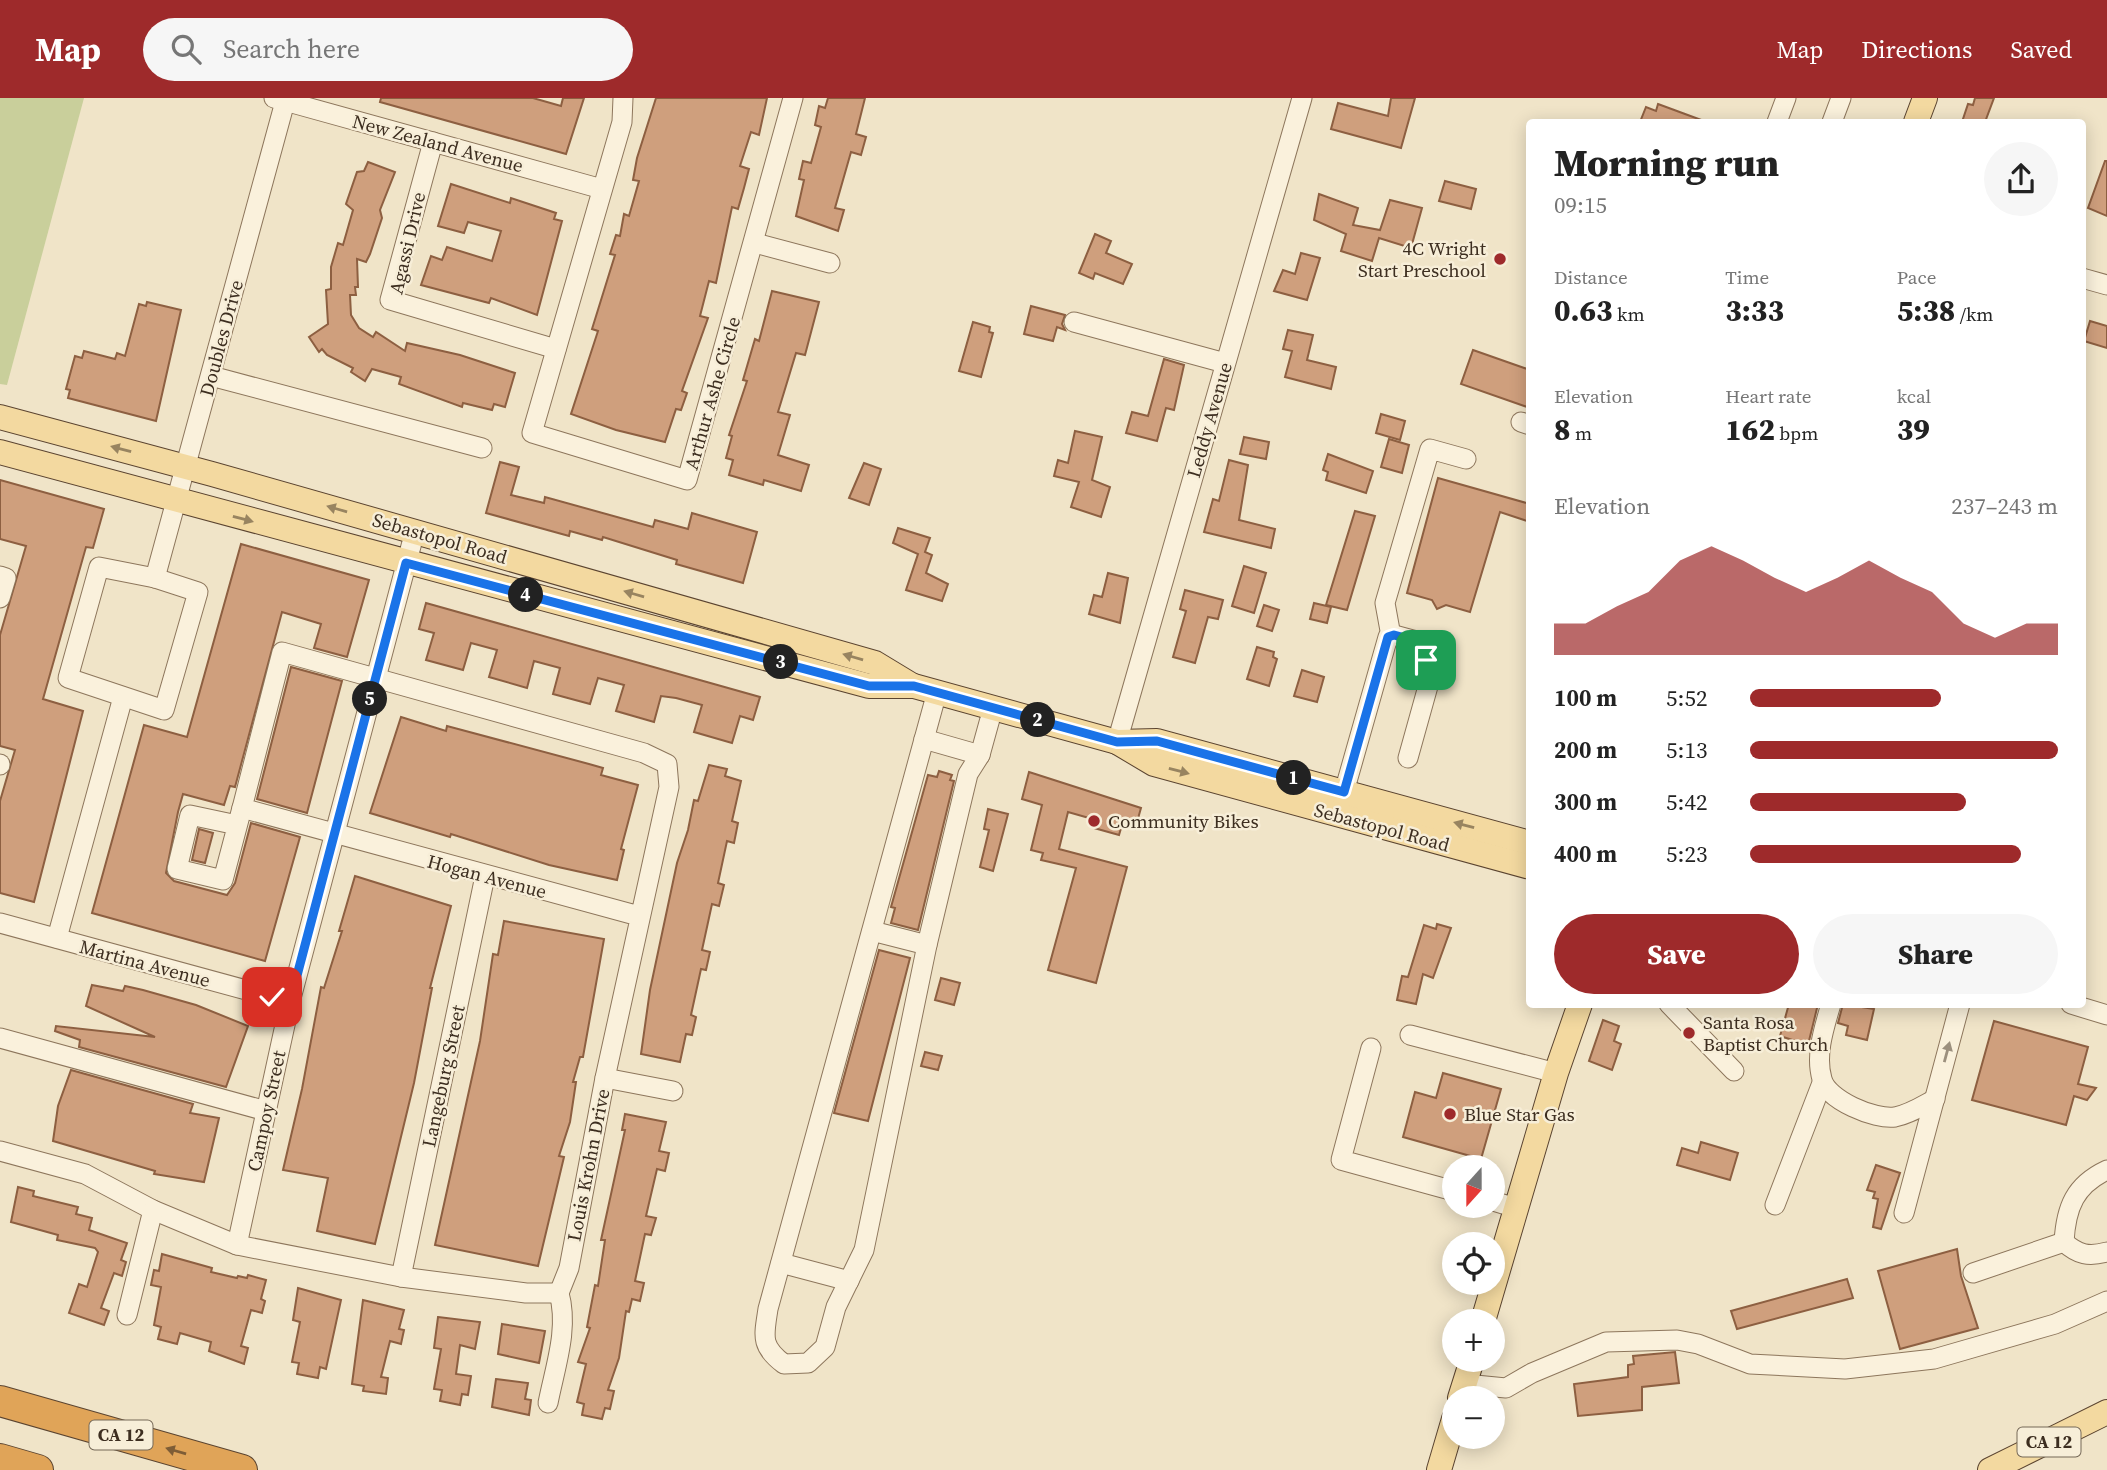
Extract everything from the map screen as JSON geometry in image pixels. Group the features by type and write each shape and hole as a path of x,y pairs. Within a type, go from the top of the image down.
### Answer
{"highway":[{"name":"CA 12","path":"0,1401 242,1470"},
{"path":"0,1459 38,1470"}],"main road":[{"path":"1917,119 1925,98"},
{"name":"Sebastopol Road","path":"0,417 415,531 875,663 925,689 1117,742 1154,764 1526,866"},
{"name":"Sebastopol Road","path":"0,452 177,502 869,686 925,689"},
{"name":"Sebastopol Road","path":"1117,742 1157,741 1526,843"},
{"path":"1505,1205 1579,1008"},
{"path":"1485,1309 1503,1218"},
{"name":"CA 12","path":"1990,1470 2107,1412"},
{"path":"1439,1470 1445,1449"}],"street":[{"name":"Arthur Ashe Circle","path":"623,98 622,122 532,433 687,480 755,243 793,98"},
{"name":"Leddy Avenue","path":"1117,742 1302,98"},
{"path":"1778,119 1786,98"},
{"path":"1833,119 1841,98"},
{"name":"New Zealand Avenue","path":"281,99 602,189"},
{"name":"Doubles Drive","path":"155,578 211,376 281,99"},
{"name":"Agassi Drive","path":"432,142 390,300 556,349"},
{"path":"755,243 830,263"},
{"path":"2086,279 2107,285"},
{"path":"1074,322 1225,363"},
{"path":"211,376 482,448"},
{"path":"1344,792 1391,636 1385,603 1430,449 1466,459"},
{"name":"Campoy Street","path":"237,1245 290,1002 415,531"},
{"path":"99,567 155,578 198,592 163,710 68,678 99,567"},
{"path":"0,576 6,578 0,598"},
{"path":"1391,636 1416,641 1429,666 1430,678 1408,758"},
{"name":"Hogan Avenue","path":"376,677 282,652 240,817 335,836 639,916"},
{"name":"Louis Krohn Drive","path":"376,677 644,752 667,764 669,787 605,1078 569,1268 559,1293"},
{"path":"925,689 924,740 781,1263 764,1336 769,1353 784,1364 808,1363 825,1347 836,1307 864,1250 927,945 968,774 980,755 993,708"},
{"path":"57,939 123,697"},
{"path":"924,740 980,755"},
{"name":"Langeburg Street","path":"401,1277 485,876"},
{"name":"Martina Avenue","path":"0,923 290,1002"},
{"path":"872,931 927,945"},
{"path":"1673,1008 1734,1071"},
{"path":"1830,1008 1822,1034 1820,1066 1822,1083 1829,1094 1848,1105 1891,1118 1909,1114 1935,1099"},
{"path":"1903,1213 1959,1008"},
{"path":"2085,1008 2107,1014"},
{"path":"1410,1035 1556,1073"},
{"path":"0,1038 266,1111"},
{"path":"1371,1048 1341,1160 1442,1188"},
{"path":"605,1078 673,1091"},
{"path":"1775,1205 1822,1083"},
{"path":"0,1151 85,1174 153,1210 237,1245 401,1277 526,1293 559,1293 564,1311 563,1330 548,1403"},
{"path":"2064,1242 2065,1228 2080,1188 2107,1170"},
{"path":"127,1315 153,1210"},
{"path":"2064,1242 2076,1253 2095,1255 2107,1252"},
{"path":"1973,1273 2064,1242"},
{"path":"781,1263 849,1281"},
{"path":"1505,1388 1532,1373 1606,1342 1677,1340 1698,1343 1750,1364 1777,1366 1845,1369 1934,1359 2055,1324 2107,1301"}],"green space":[{"path":"0,98 84,98 7,385 0,384"}],"building":[{"path":"381,98 533,98 561,106 563,98 584,98 566,154 380,102"},
{"path":"656,98 767,98 759,135 751,132 740,166 749,169 738,209 732,207 716,283 709,281 700,316 708,318 682,391 687,393 681,410 676,409 665,442 616,430 571,414 598,331 592,329 615,255 610,254 616,235 620,236 624,214 629,216 639,181 633,180 637,158"},
{"path":"828,98 865,98 856,134 866,137 861,155 851,152 835,208 844,210 838,231 796,216 804,180 799,179 803,161 811,163 821,127 815,125 819,106 825,108"},
{"path":"1391,98 1415,98 1401,148 1331,129 1338,103 1388,116"},
{"path":"1975,98 1994,98 1986,119 1963,119 1968,104 1973,105"},
{"path":"1658,104 1699,119 1641,119 1646,107 1656,111"},
{"path":"2107,161 2107,216 2088,208"},
{"path":"368,162 395,172 380,210 382,218 370,254 366,262 357,259 358,287 355,287 356,295 350,295 351,315 359,328 373,337 376,332 405,351 407,343 460,355 515,373 505,407 494,404 492,410 463,403 462,407 399,384 401,377 372,369 365,381 351,372 353,368 327,355 322,349 319,352 309,337 328,324 326,290 331,289 331,267 338,243 343,245 353,210 346,204 357,172 364,171"},
{"path":"1445,181 1476,189 1471,209 1439,201"},
{"path":"451,184 510,203 511,198 556,213 554,219 562,221 537,315 491,298 489,303 421,285 431,256 442,260 447,247 492,261 501,231 468,222 464,233 438,226"},
{"path":"1319,194 1358,208 1353,225 1380,230 1390,200 1422,208 1411,248 1379,238 1372,261 1341,251 1346,234 1314,220"},
{"path":"1095,234 1111,241 1106,253 1132,264 1123,284 1095,273 1093,279 1079,273"},
{"path":"1301,253 1320,258 1307,300 1274,291 1283,270 1295,274"},
{"path":"772,291 819,302 805,355 796,353 778,412 790,415 778,455 809,465 801,491 764,480 763,485 729,475 733,460 726,458 732,436 729,435 747,381 743,380 755,339 759,341"},
{"path":"147,302 181,310 156,421 68,398 70,390 66,389 75,356 82,358 84,351 115,359 117,353 125,356 139,304 146,306"},
{"path":"1031,306 1065,315 1062,324 1065,330 1057,327 1053,341 1024,334"},
{"path":"2090,321 2107,326 2107,348 2086,342"},
{"path":"973,322 990,327 989,332 993,333 981,377 959,371"},
{"path":"1288,330 1313,335 1307,360 1336,367 1331,389 1285,377 1292,351 1283,349"},
{"path":"1473,350 1526,369 1526,407 1461,384"},
{"path":"1164,359 1184,365 1174,410 1166,408 1157,441 1126,433 1132,412 1148,416"},
{"path":"1381,414 1405,421 1400,440 1376,433"},
{"path":"1075,431 1102,437 1092,480 1110,487 1101,517 1071,507 1079,482 1054,476 1058,460 1068,463"},
{"path":"1244,437 1269,442 1266,459 1240,454"},
{"path":"1389,439 1409,445 1402,473 1381,467"},
{"path":"1328,454 1373,471 1366,493 1326,480 1328,472 1323,470"},
{"path":"1229,460 1248,465 1239,520 1275,529 1271,548 1204,532 1213,499 1219,501"},
{"path":"500,462 519,467 511,495 544,503 545,497 653,527 655,520 688,529 692,513 757,532 743,583 676,564 677,560 603,537 602,540 570,531 569,536 486,513"},
{"path":"864,463 881,469 869,505 849,498"},
{"path":"1438,478 1526,503 1526,521 1500,512 1470,612 1446,605 1437,609 1432,600 1407,593"},
{"path":"0,480 104,509 93,548 86,547 43,699 83,711 34,902 0,893 0,801 15,750 0,746 0,635 26,546 0,539"},
{"path":"1355,511 1375,516 1347,610 1326,605"},
{"path":"898,528 930,538 925,552 932,555 926,573 948,584 942,601 906,590 918,554 893,543"},
{"path":"241,544 369,580 347,657 314,648 321,624 282,612 235,787 230,786 224,805 183,794 178,812 166,873 174,881 227,895 235,883 251,823 300,837 265,961 92,913 144,725 187,737"},
{"path":"1244,566 1266,573 1254,613 1232,606"},
{"path":"1108,573 1128,578 1120,623 1089,614 1094,595 1102,597"},
{"path":"1185,590 1223,600 1218,619 1208,617 1195,663 1173,657 1186,611 1180,609"},
{"path":"426,603 760,697 753,720 740,716 732,743 694,732 702,705 661,696 654,722 616,711 624,685 598,678 590,704 553,694 560,668 534,661 527,688 489,677 497,650 471,643 463,670 426,660 434,633 419,629"},
{"path":"1314,603 1331,607 1327,623 1310,619"},
{"path":"1264,605 1279,610 1272,631 1257,626"},
{"path":"1257,647 1274,652 1273,657 1277,659 1269,686 1247,679"},
{"path":"291,667 342,681 307,813 257,799"},
{"path":"1302,670 1324,677 1317,702 1294,696"},
{"path":"401,717 446,731 447,726 603,768 601,775 638,785 621,849 624,850 617,880 549,865 451,834 450,837 370,813"},
{"path":"709,765 727,769 725,776 741,781 732,821 738,823 734,843 727,841 718,883 724,885 719,906 712,904 702,950 710,952 706,970 701,969 691,1015 696,1017 692,1035 686,1034 680,1062 641,1054 650,990 677,863 694,800 698,801"},
{"path":"939,771 952,775 950,780 954,781 918,930 891,923 895,908 891,907 928,775 937,777"},
{"path":"1029,772 1141,808 1135,829 1122,825 1119,835 1094,828 1096,820 1068,812 1059,849 1127,867 1096,983 1048,970 1076,868 1041,860 1043,853 1031,850 1042,805 1022,799"},
{"path":"988,809 1008,814 993,871 980,867 989,830 984,829"},
{"path":"199,829 213,833 205,863 192,860"},
{"path":"355,876 451,906 430,988 414,1083 375,1244 317,1231 328,1178 283,1170 302,1089 321,987 324,988 342,931 339,931"},
{"path":"504,921 604,939 583,1057 580,1057 573,1082 576,1082 570,1122 559,1156 564,1157 538,1266 435,1245 480,1041 493,954 498,955"},
{"path":"1437,924 1451,928 1433,978 1423,974 1416,1004 1397,1000 1402,976 1408,977 1424,925 1436,929"},
{"path":"879,950 910,958 868,1121 834,1113"},
{"path":"941,978 960,983 954,1005 935,1000"},
{"path":"92,985 123,991 125,986 143,990 196,1005 248,1026 226,1087 79,1047 80,1040 55,1031 56,1026 155,1037 86,1006"},
{"path":"1788,1008 1817,1008 1808,1045 1780,1036"},
{"path":"1842,1008 1874,1009 1867,1040 1846,1035 1848,1026 1838,1023"},
{"path":"1603,1020 1619,1026 1614,1041 1621,1044 1612,1070 1589,1061"},
{"path":"1994,1021 2088,1047 2078,1084 2096,1088 2087,1100 2074,1096 2066,1125 1972,1100"},
{"path":"925,1052 942,1056 938,1070 921,1066"},
{"path":"71,1070 193,1104 190,1113 219,1118 204,1182 154,1174 155,1171 53,1141 58,1106"},
{"path":"1443,1073 1501,1089 1482,1155 1467,1155 1403,1137 1415,1092 1436,1098"},
{"path":"625,1114 666,1122 659,1151 669,1153 665,1171 657,1169 646,1216 656,1218 651,1235 645,1234 635,1281 644,1283 640,1301 632,1299 629,1312 626,1311 619,1358 608,1390 614,1391 610,1409 605,1408 602,1419 582,1415 584,1404 577,1402 586,1364 578,1362 590,1328 587,1327 595,1285 598,1286 605,1240 601,1240 625,1130 622,1130"},
{"path":"1701,1142 1738,1153 1730,1180 1677,1165 1682,1148 1698,1153"},
{"path":"1876,1165 1900,1173 1881,1229 1873,1227 1878,1199 1873,1198 1875,1192 1867,1190"},
{"path":"18,1187 34,1191 33,1196 78,1207 76,1214 92,1218 89,1230 127,1243 121,1260 126,1262 122,1276 114,1273 101,1308 109,1311 104,1325 69,1313 79,1284 87,1287 98,1252 95,1248 57,1240 58,1235 11,1222"},
{"path":"1957,1249 1961,1276 1978,1328 1900,1349 1878,1271"},
{"path":"162,1254 212,1268 211,1272 237,1278 247,1278 248,1275 266,1280 261,1299 265,1301 262,1313 251,1310 241,1346 248,1348 244,1364 209,1351 211,1342 180,1333 177,1344 158,1339 161,1327 154,1325 161,1287 151,1285 154,1270 159,1271"},
{"path":"1847,1279 1853,1298 1737,1329 1731,1311"},
{"path":"298,1288 341,1300 326,1369 320,1367 318,1378 297,1374 299,1363 292,1362 300,1322 293,1320"},
{"path":"363,1300 404,1310 399,1329 404,1330 401,1344 390,1341 381,1377 388,1378 386,1394 363,1391 364,1386 352,1384"},
{"path":"438,1317 480,1322 475,1349 460,1345 456,1374 471,1376 468,1395 462,1394 460,1405 440,1401 442,1390 434,1389 441,1349 434,1348"},
{"path":"502,1324 545,1331 539,1363 498,1354"},
{"path":"1675,1352 1679,1383 1642,1387 1642,1410 1578,1416 1574,1384 1628,1377 1628,1365 1634,1364 1633,1356"},
{"path":"496,1379 528,1383 525,1399 531,1400 529,1415 492,1407"}],"place":[{"name":"4C Wright Start Preschool","path":"1500,259"},
{"name":"Community Bikes","path":"1094,821"},
{"name":"Santa Rosa Baptist Church","path":"1689,1033"},
{"name":"Blue Star Gas","path":"1450,1114"}],"route":[{"path":"272,997 290,1002 406,563 869,686 914,686 1117,742 1157,741 1344,792 1388,637 1394,635 1416,641 1426,660"}]}
